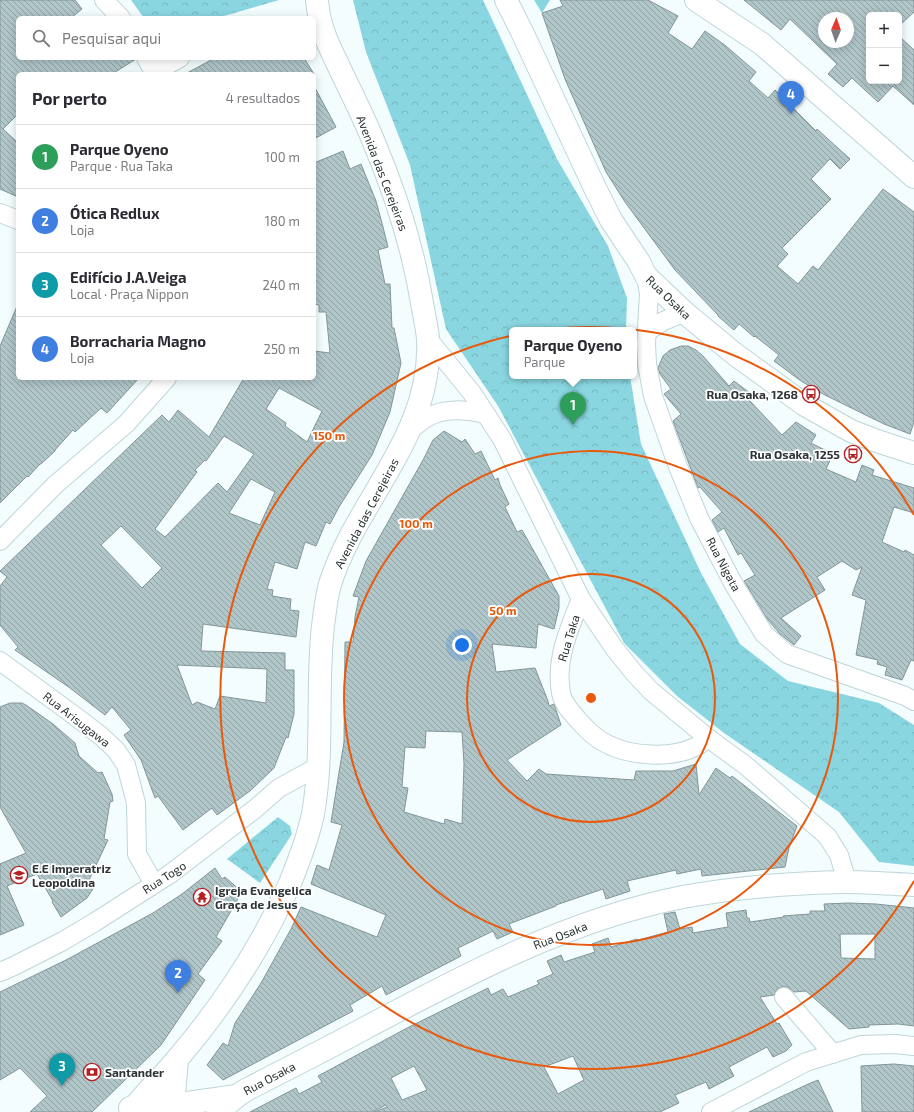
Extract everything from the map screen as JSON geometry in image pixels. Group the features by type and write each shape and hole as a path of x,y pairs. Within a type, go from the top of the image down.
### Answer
{"main road":[{"name":"Rua Osaka","path":"506,0 524,34 590,179 611,220 639,262 646,276 685,313 736,356 805,405 855,432 914,453"},
{"path":"696,0 762,44 914,177"},
{"name":"Avenida das Cerejeiras","path":"130,1110 178,1060 214,1013 250,960 278,911 300,859 312,816 319,766 320,658 329,588 336,568 358,524 411,429 424,391 427,368 428,339 418,274 395,197 372,139 315,12"},
{"name":"Rua Osaka","path":"237,1096 460,978 558,934 645,906 682,897 766,886 847,882 914,885"},
{"path":"172,1109 178,1060"},
{"path":"130,1110 150,1102 172,1109 237,1096"},
{"path":"218,1112 237,1096"}],"street":[{"path":"104,0 119,16"},
{"path":"152,68 174,60"},
{"path":"0,213 16,219"},
{"name":"Rua Nigata","path":"646,276 649,294 647,364 653,396 677,464 699,518 733,583 764,634 787,654 905,696 914,701"},
{"path":"647,332 656,324 672,316 685,313"},
{"name":"Rua Taka","path":"428,339 472,393 502,439 581,600 614,648 651,691 708,738 745,765 827,836 839,855 847,882"},
{"path":"0,541 55,485 126,424 165,380"},
{"path":"411,429 427,417 444,411 465,410 486,414"},
{"name":"Rua Taka","path":"581,600 566,638 560,667 561,694 568,708 596,737 607,744 628,752 655,754 678,753 696,747 708,738"},
{"name":"Rua Arisugawa","path":"0,662 75,716 116,750 126,765 136,803 137,854 154,884"},
{"name":"Rua Togo","path":"0,972 63,941 170,874 255,809 279,788 319,766"},
{"path":"784,997 833,1054"},
{"path":"711,1112 806,1062 861,1045 895,1044 914,1046"}],"green space":[{"path":"131,0 279,0 224,16 143,16"},
{"path":"353,0 483,0 557,159 608,246 627,298 626,327 509,327 509,379 630,379 641,444 701,573 740,644 788,681 879,703 914,725 914,866 879,862 839,812 724,733 677,696 624,643 498,406 446,329 410,165 366,52"},
{"path":"534,0 550,0 542,13"},
{"path":"278,817 290,826 292,834 260,883 227,859"}],"building":[{"path":"0,0 75,0 82,9 73,16 16,16 16,60 134,60 115,72 16,72 16,116 3,129 16,141 16,196 0,189"},
{"path":"560,0 648,0 678,16 668,33 692,49 705,31 726,46 756,72 749,81 768,98 775,90 816,131 817,129 850,159 840,169 830,159 811,179 831,199 782,248 788,254 777,266 798,284 813,266 818,270 883,189 914,212 914,422 910,434 884,424 825,395 801,381 774,361 779,355 755,336 754,337 739,324 734,330 718,316 675,270 625,202 606,172 565,79 542,13 563,6"},
{"path":"744,0 914,0 914,12 902,23 902,12 866,12 866,84 902,84 902,39 914,50 914,105 893,86 878,102 852,78 843,87 828,74 837,64 820,48 854,48 854,12 818,12 818,46 790,19 781,30"},
{"path":"211,60 305,60 313,72 189,72"},
{"path":"316,90 336,127 316,138"},
{"path":"343,151 350,169 361,164 376,201 388,247 378,250 385,284 390,284 392,328 394,328 401,363 390,412 372,455 330,524 326,522 316,546 305,542 297,569 275,562 267,589 273,590 272,596 291,599 290,610 299,611 296,637 203,624 201,651 285,653 285,670 294,670 294,714 288,738 286,737 274,768 250,791 217,815 212,808 183,830 158,796 155,798 141,760 124,735 131,730 112,707 105,715 70,688 15,650 18,647 0,625 0,586 7,577 0,571 162,415 169,422 178,410 209,437 243,380 316,380 316,351 330,353 326,312 319,312 319,305 316,304 316,162","holes":["279,388 322,411 307,442 285,426 286,423 266,409","224,436 254,454 227,492 218,483 165,537 155,529 197,472 195,470 205,460 206,461","251,479 275,492 260,525 229,513","121,526 162,568 142,588 101,545","177,665 267,669 266,703 220,696 215,709 197,702 192,705"]},
{"path":"16,309 16,380 137,380 107,413 101,408 75,432 73,430 55,451 0,503 0,346"},
{"path":"681,346 688,346 696,350 729,386 734,381 754,396 749,400 782,435 796,422 816,435 811,443 833,454 826,469 856,482 862,465 874,470 872,475 914,488 914,513 894,507 882,542 904,552 905,550 914,555 914,661 911,660 902,680 885,675 887,667 877,664 878,660 856,655 866,600 852,595 862,567 856,570 842,561 817,577 825,590 781,618 801,636 794,645 780,634 768,620 744,581 755,575 741,553 738,555 724,528 718,532 712,520 722,512 700,487 698,488 673,421 681,414 664,394 671,389 660,374 658,368 663,356 670,350"},
{"path":"444,431 462,442 465,439 475,454 481,451 495,480 498,478 509,504 505,507 517,532 522,530 559,596 559,608 554,629 538,624 536,648 492,644 496,672 535,668 549,706 554,704 561,725 507,760 527,781 539,769 546,774 634,780 636,771 673,771 696,764 699,795 716,768 730,778 732,776 797,826 789,848 785,867 702,876 701,869 677,874 676,870 627,881 630,891 606,899 603,889 556,905 509,924 513,932 497,939 493,931 458,948 461,956 386,995 382,986 350,1005 353,1011 223,1080 207,1065 223,1043 228,1046 235,1023 261,983 291,929 301,907 377,937 386,915 311,884 317,865 329,870 342,825 331,822 344,742 345,642 353,642 355,617 359,597 353,596 366,561 433,440","holes":["426,731 462,732 464,764 462,824 445,819 444,824 404,812 408,788 402,787 405,747 425,748"]},
{"path":"10,703 22,703 26,705 53,724 75,743 79,756 98,773 102,772 112,794 113,801 110,802 104,839 108,840 89,880 96,884 87,898 61,917 37,874 7,886 24,925 0,935 0,864 26,853 0,807 0,707"},
{"path":"215,868 222,879 225,877 242,892 216,937 222,941 198,974 205,980 161,1045 92,1112 30,1112 47,1096 20,1068 0,1080 0,992 66,960 153,913 182,894"},
{"path":"824,904 876,904 914,908 914,1026 898,1024 869,1025 869,1027 849,1029 806,991 794,992 788,987 782,987 777,989 774,995 760,997 777,1024 779,1023 792,1045 786,1051 773,1057 767,1047 729,1067 734,1076 709,1089 706,1082 675,1095 679,1103 660,1112 374,1112 387,1107 386,1105 372,1112 250,1112 296,1088 299,1094 322,1082 318,1076 409,1027 488,988 491,995 503,989 508,997 539,984 537,981 553,974 547,961 561,955 564,962 595,952 592,944 608,938 611,947 668,932 664,914 675,912 680,929 692,927 693,933 728,927 726,913 746,910 747,918 749,918 750,922 784,917 783,916 810,914 810,911 825,911","holes":["840,934 875,934 875,959 841,958","573,1056 584,1080 558,1094 544,1067","414,1066 427,1090 402,1100 391,1078"]},
{"path":"894,1064 914,1066 914,1112 862,1112 861,1066"},
{"path":"818,1080 833,1112 749,1112 806,1085"}],"place":[{"name":"Borracharia Magno","path":"791,114"},
{"name":"Rua Osaka, 1268","path":"811,394"},
{"name":"Parque Oyeno","path":"573,425"},
{"name":"Rua Osaka, 1255","path":"853,454"},
{"name":"E.E Imperatriz Leopoldina","path":"19,875"},
{"name":"Igreja Evangelica Graça de Jesus","path":"202,897"},
{"name":"Ótica Redlux","path":"178,993"},
{"name":"Santander","path":"92,1072"},
{"name":"Edifício J.A.Veiga","path":"62,1086"}]}
